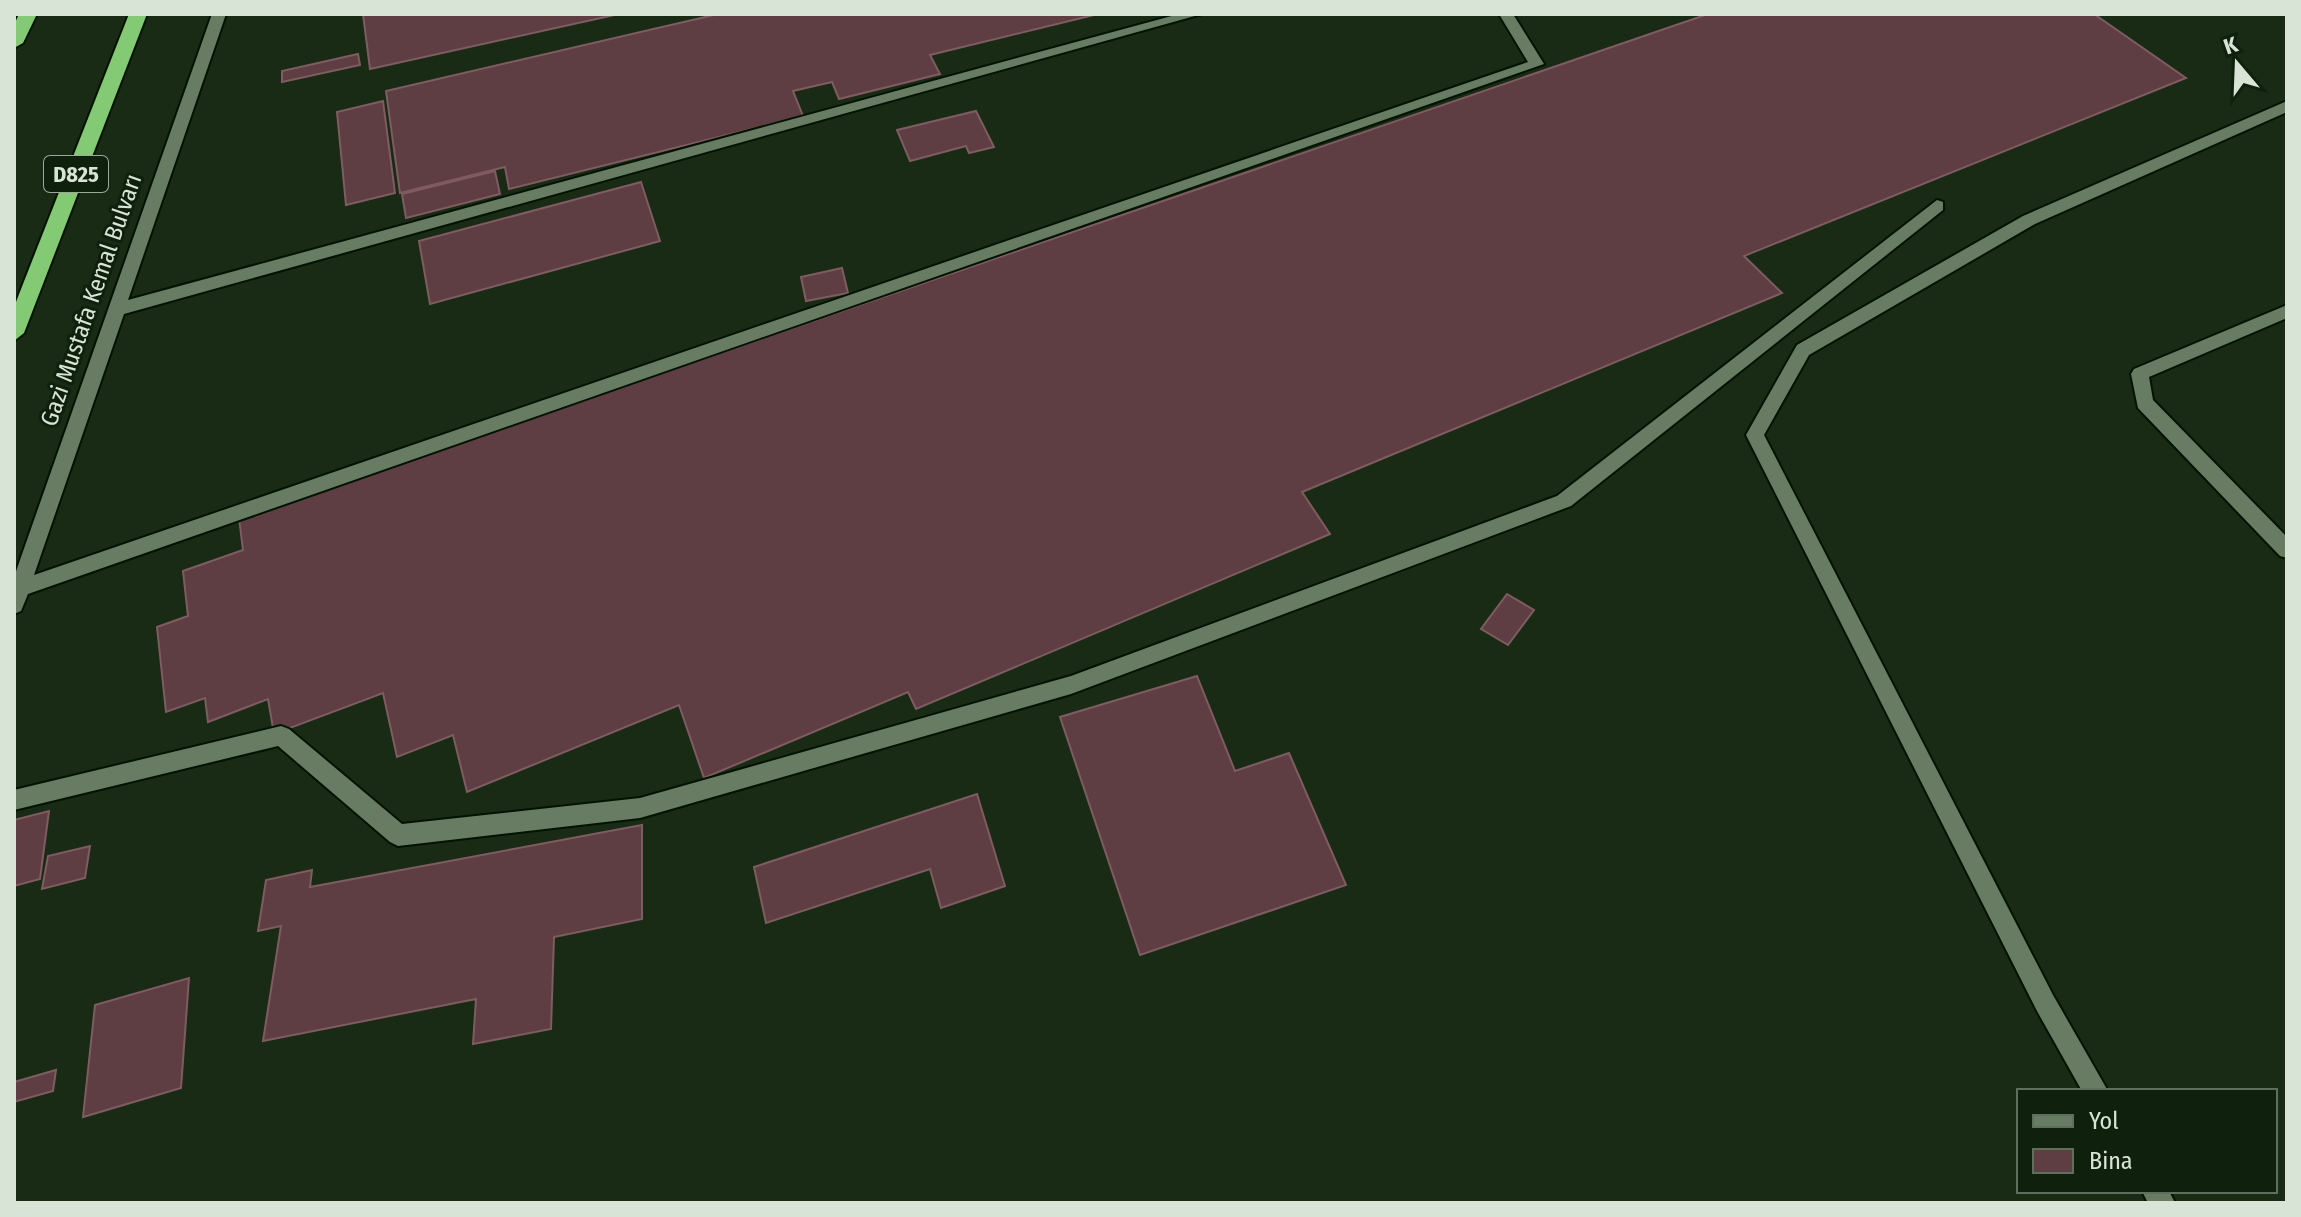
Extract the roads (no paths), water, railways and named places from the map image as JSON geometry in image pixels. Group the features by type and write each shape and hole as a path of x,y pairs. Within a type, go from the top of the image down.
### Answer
{"highway":[{"path":"14,43 28,14"},
{"name":"D825","path":"14,333 138,14"}],"street":[{"name":"Gazi Mustafa Kemal Bulvarı","path":"17,596 219,14"},
{"path":"115,310 1195,14"},
{"path":"17,596 1537,64 1506,14"},
{"path":"2095,1089 2045,1003 1755,435 1803,350 2029,220 2287,106"},
{"path":"14,800 281,736 398,835 640,808 1071,685 1564,501 1937,206"},
{"path":"2287,311 2140,374 2144,403 2287,550"}]}
